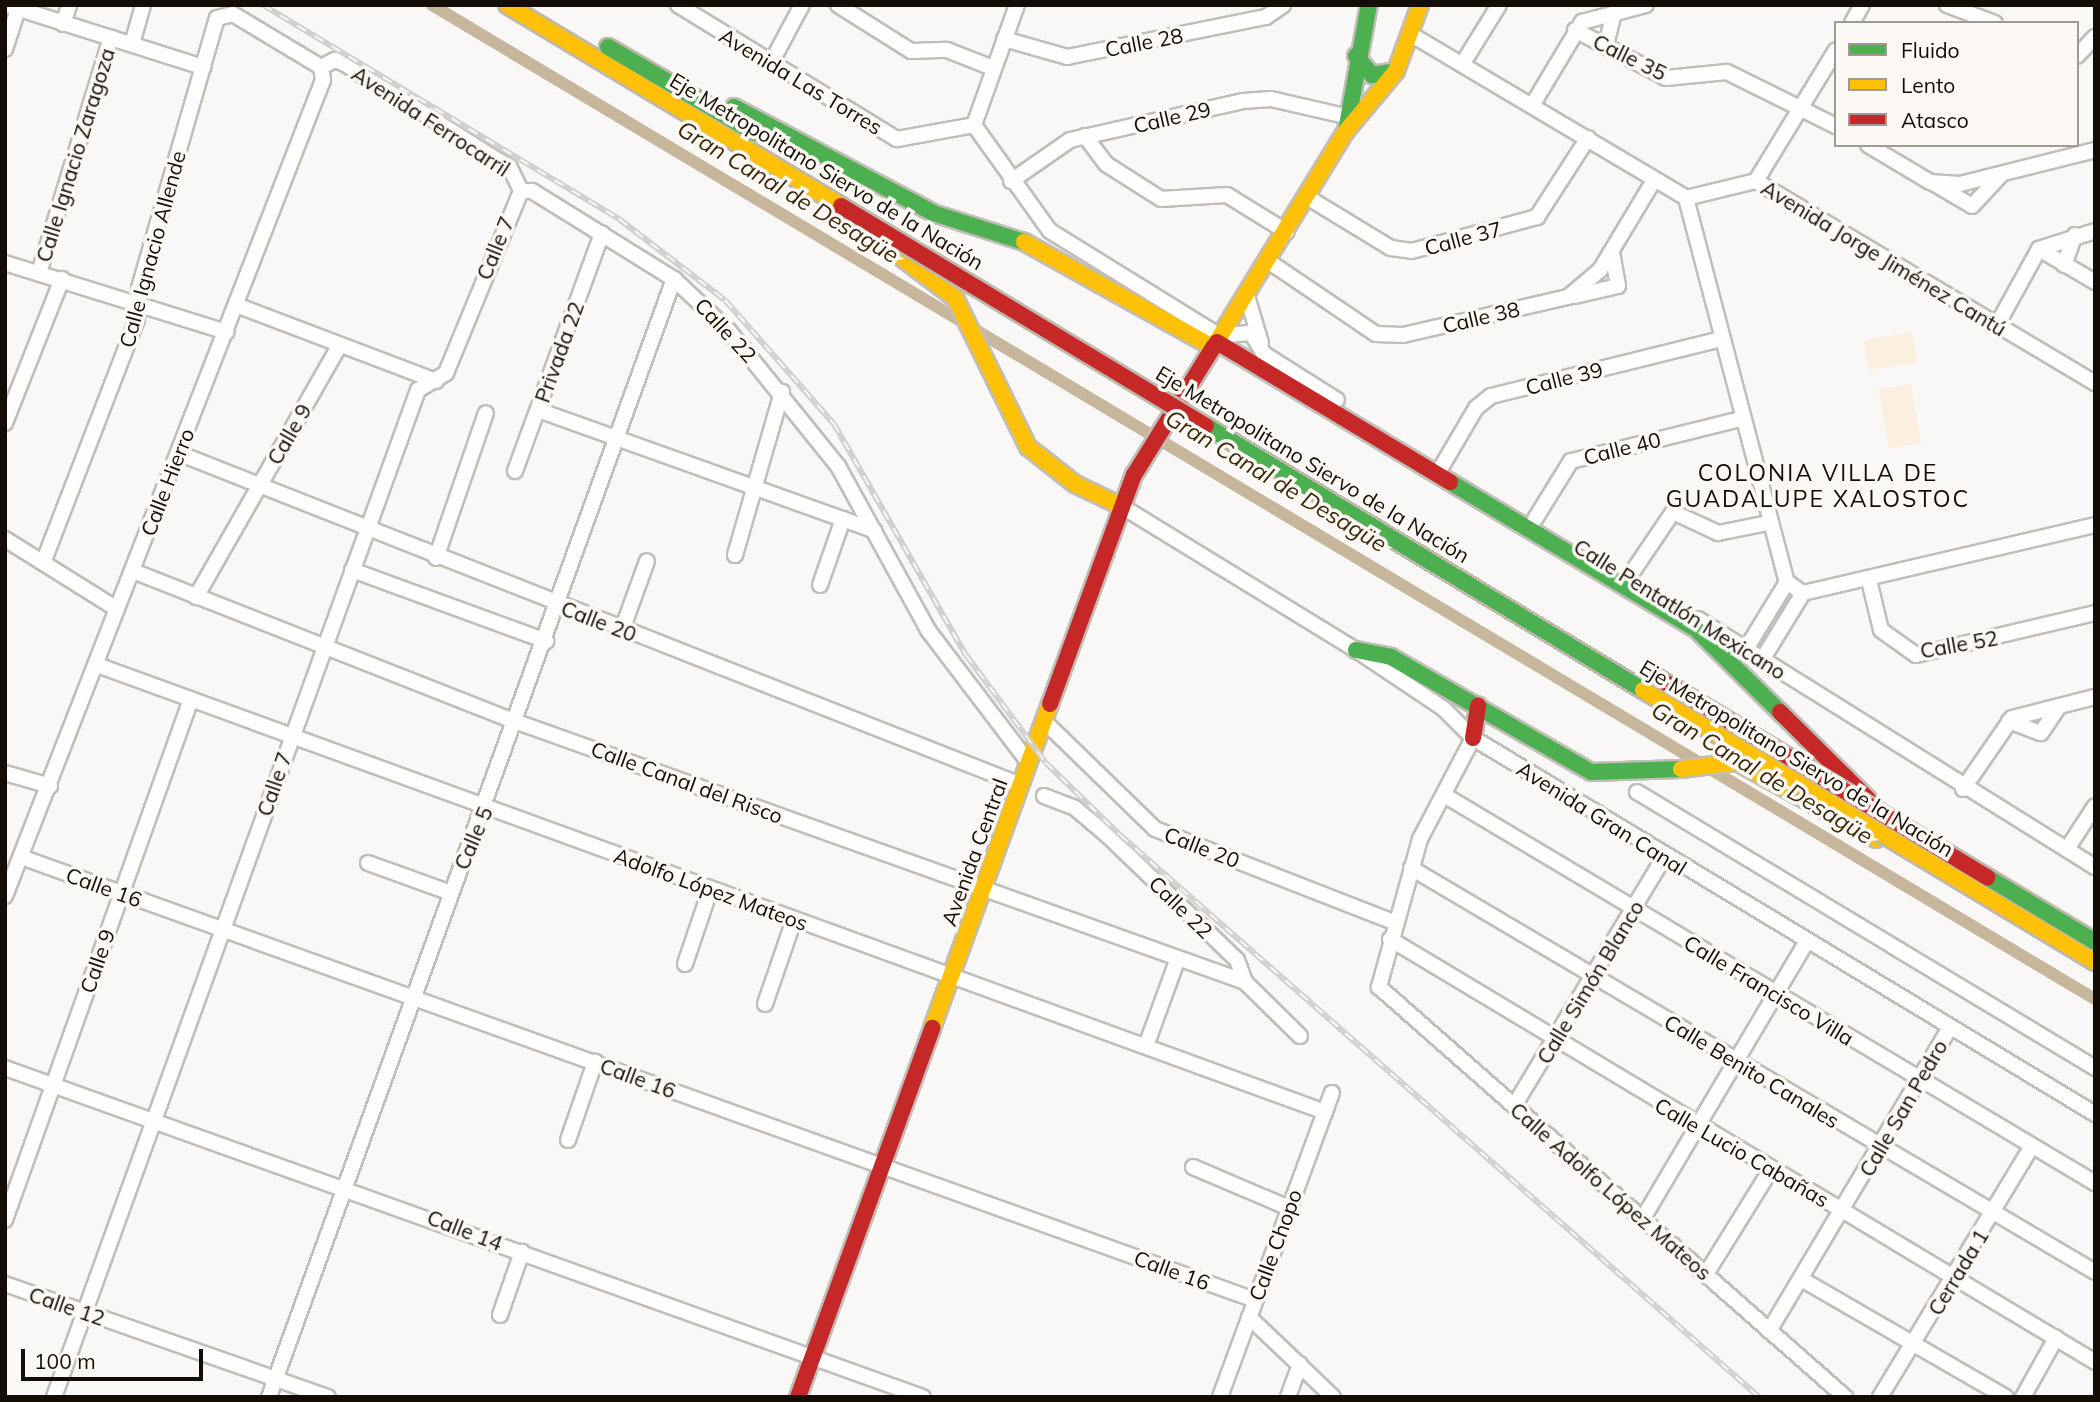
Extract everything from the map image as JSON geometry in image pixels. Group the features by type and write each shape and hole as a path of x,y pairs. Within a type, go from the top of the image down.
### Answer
{"main road":[{"name":"Eje Metropolitano Siervo de la Nación","path":"507,5 2095,962"},
{"name":"Eje Metropolitano Siervo de la Nación","path":"537,5 666,79 2095,942"},
{"path":"1345,123 1356,56 1369,5"},
{"path":"1345,123 1396,71 1412,35 1420,5"},
{"path":"1356,56 1372,75 1396,71"},
{"path":"666,79 707,93 933,213 1011,235 1217,342 1654,603 1726,654 1882,812"},
{"name":"Avenida Central","path":"798,1397 1121,506 1146,454 1287,232 1345,123"},
{"path":"822,193 861,233 938,280 955,298 1012,420 1049,466 1121,506"},
{"path":"1356,650 1391,657 1591,772 1626,775 1737,762 1844,826 1922,858"},
{"path":"1473,738 1478,705"}],"street":[{"path":"63,24 69,5"},
{"name":"Calle Ignacio Zaragoza","path":"132,44 143,5"},
{"name":"Avenida Las Torres","path":"678,5 897,139 974,125"},
{"path":"771,63 802,5"},
{"path":"838,5 911,51 947,50 993,68"},
{"path":"1017,5 974,125 1011,181 1050,231 1217,342"},
{"name":"Calle 28","path":"1004,39 1068,57 1266,17 1283,5"},
{"path":"1463,63 1499,5"},
{"path":"1533,104 1575,30 1592,16 1646,5"},
{"path":"1947,5 1990,21"},
{"path":"5,49 13,7 203,67"},
{"name":"Calle Ignacio Allende","path":"43,563 138,303 203,67 223,13"},
{"name":"Avenida Ferrocarril","path":"223,13 321,67 335,60 345,64 510,167 521,191"},
{"path":"1606,46 1614,13"},
{"name":"Calle 35","path":"1575,30 1666,78 1721,71 1803,107 1834,125"},
{"path":"1412,35 1533,104 1686,198 1768,523 1787,582 1803,593 2095,525"},
{"path":"2079,54 2095,37"},
{"name":"Calle Ignacio Zaragoza","path":"39,273 111,38"},
{"path":"1756,181 1834,53"},
{"name":"Calle Hierro","path":"5,896 323,80 321,67"},
{"name":"Calle 29","path":"1011,181 1085,136 1259,98 1345,123"},
{"path":"1085,136 1106,164 1161,199 1227,195 1287,232"},
{"name":"Calle 37","path":"1307,197 1391,248 1412,251 1537,217 1588,138"},
{"path":"1871,147 1972,206 2002,174"},
{"path":"1930,182 1978,182 2095,150"},
{"name":"Calle 38","path":"1268,261 1382,336 1568,297 1594,278 1654,180"},
{"name":"Avenida Jorge Jiménez Cantú","path":"1686,198 1756,181 2095,383"},
{"name":"Calle 22","path":"521,191 532,191 674,279 782,392 838,466 958,676 1029,763"},
{"name":"Calle 7","path":"54,1397 152,1121 223,933 290,737 418,390 446,373 521,191"},
{"path":"1997,325 2039,250 2075,235 2095,231"},
{"name":"Privada 22","path":"515,471 602,233"},
{"path":"2064,265 2075,235"},
{"path":"2039,250 2095,282"},
{"path":"1568,297 1616,288 1612,252"},
{"path":"5,263 226,332"},
{"path":"5,423 62,279"},
{"name":"Calle 5","path":"269,1397 451,893 517,722 674,279"},
{"path":"1247,296 1264,354"},
{"path":"236,305 436,381"},
{"name":"Calle Pentatlón Mexicano","path":"1217,342 1244,330 1264,354 1442,466 1535,519 1746,649 1963,789 2095,867"},
{"name":"Calle 39","path":"1442,466 1476,408 1491,396 1721,339"},
{"name":"Calle 9","path":"196,597 340,345"},
{"path":"735,555 782,392"},
{"path":"538,410 874,530"},
{"path":"436,558 485,414"},
{"name":"Calle 40","path":"1535,519 1572,461 1741,419"},
{"name":"Calle 20","path":"178,453 436,558 1021,785"},
{"name":"Avenida Gran Canal","path":"1121,506 1356,650 1444,709 1473,738 1664,857 2095,1114"},
{"path":"1629,578 1673,512 1718,533 1768,523"},
{"path":"820,585 843,519"},
{"path":"5,539 117,609"},
{"path":"622,630 647,561"},
{"path":"352,570 545,641"},
{"name":"Calle Canal del Risco","path":"133,571 324,650 517,722 982,888 1177,961 1245,982"},
{"name":"Calle 52","path":"1868,580 1881,630 1916,655 2095,613"},
{"path":"1746,649 1787,582"},
{"path":"1762,660 1803,593"},
{"name":"Adolfo López Mateos","path":"97,665 190,702 1325,1112"},
{"path":"1963,789 2009,721 2095,697"},
{"name":"Calle 9","path":"5,1220 190,702"},
{"path":"2009,721 2041,733 2059,706"},
{"name":"Calle 20","path":"1044,721 1155,829 1394,922"},
{"path":"1390,939 1430,814 1444,795 1473,738"},
{"path":"5,773 50,786"},
{"path":"1637,792 2095,1068"},
{"name":"Calle Francisco Villa","path":"1444,795 2095,1183"},
{"name":"Calle 22","path":"1044,796 1075,808 1107,835 1237,960 1245,982 1300,1036"},
{"path":"2067,849 2095,806"},
{"name":"Calle 16","path":"21,857 223,933 414,997 1255,1300"},
{"name":"Calle Simón Blanco","path":"1514,1106 1635,911 1664,857"},
{"path":"368,863 451,893"},
{"name":"Calle Benito Canales","path":"1411,868 2094,1271"},
{"path":"685,964 710,890"},
{"path":"765,1004 794,919"},
{"name":"Calle Adolfo López Mateos","path":"1390,939 1378,984 1845,1397"},
{"name":"Calle Lucio Cabañas","path":"1390,939 1554,1042 2095,1362"},
{"path":"1642,1220 1807,943"},
{"path":"1146,1046 1177,961"},
{"name":"Calle San Pedro","path":"1769,1331 1803,1280 1949,1029"},
{"path":"568,1140 595,1062"},
{"name":"Calle 14","path":"5,1068 152,1121 346,1185 522,1252 923,1397"},
{"name":"Calle Chopo","path":"1220,1397 1332,1093"},
{"name":"Cerrada 1","path":"1880,1397 1917,1342 2032,1146"},
{"path":"1193,1167 1289,1208"},
{"path":"1706,1274 1771,1169"},
{"path":"500,1315 522,1252"},
{"path":"1803,1280 1917,1342 2006,1397"},
{"name":"Calle 12","path":"5,1284 328,1397"},
{"path":"1249,1317 1333,1397"},
{"path":"2023,1397 2056,1338"},
{"path":"1288,1397 1300,1364"}],"shaded area":[{"path":"1912,332 1917,363 1868,370 1864,340"},
{"path":"1911,384 1921,443 1889,449 1879,390"}],"waterway":[{"name":"Gran Canal de Desagüe","path":"432,5 2095,999"}],"railway":[{"path":"263,5 619,219 725,300 834,424 966,655 1046,763 1120,835 1759,1397"}],"traffic: fast":[{"path":"1346,131 1369,5"},
{"path":"608,47 755,133"},
{"path":"1356,56 1372,75 1396,71"},
{"path":"734,107 933,213 1024,242"},
{"path":"1206,426 1643,690"},
{"path":"1450,482 1697,630 1780,712"},
{"path":"1356,650 1391,657 1591,772 1681,769"},
{"path":"1987,877 2095,942"}],"traffic: slow":[{"path":"507,5 841,206"},
{"path":"1214,346 1346,131 1396,71 1420,5"},
{"path":"837,209 955,298 1028,447 1075,484 1121,506"},
{"path":"1024,242 1213,347"},
{"path":"1643,690 2095,962"},
{"path":"932,1028 1050,704"},
{"path":"1681,769 1737,762 1876,839"}],"traffic: jam":[{"path":"841,206 1206,426"},
{"path":"1217,342 1450,482"},
{"path":"1050,704 1134,475 1214,346"},
{"path":"1658,678 1987,877"},
{"path":"1473,738 1478,705"},
{"path":"1780,712 1868,799"},
{"path":"798,1397 932,1028"}],"district":[{"name":"COLONIA VILLA DE GUADALUPE XALOSTOC","path":"1818,486"}]}
